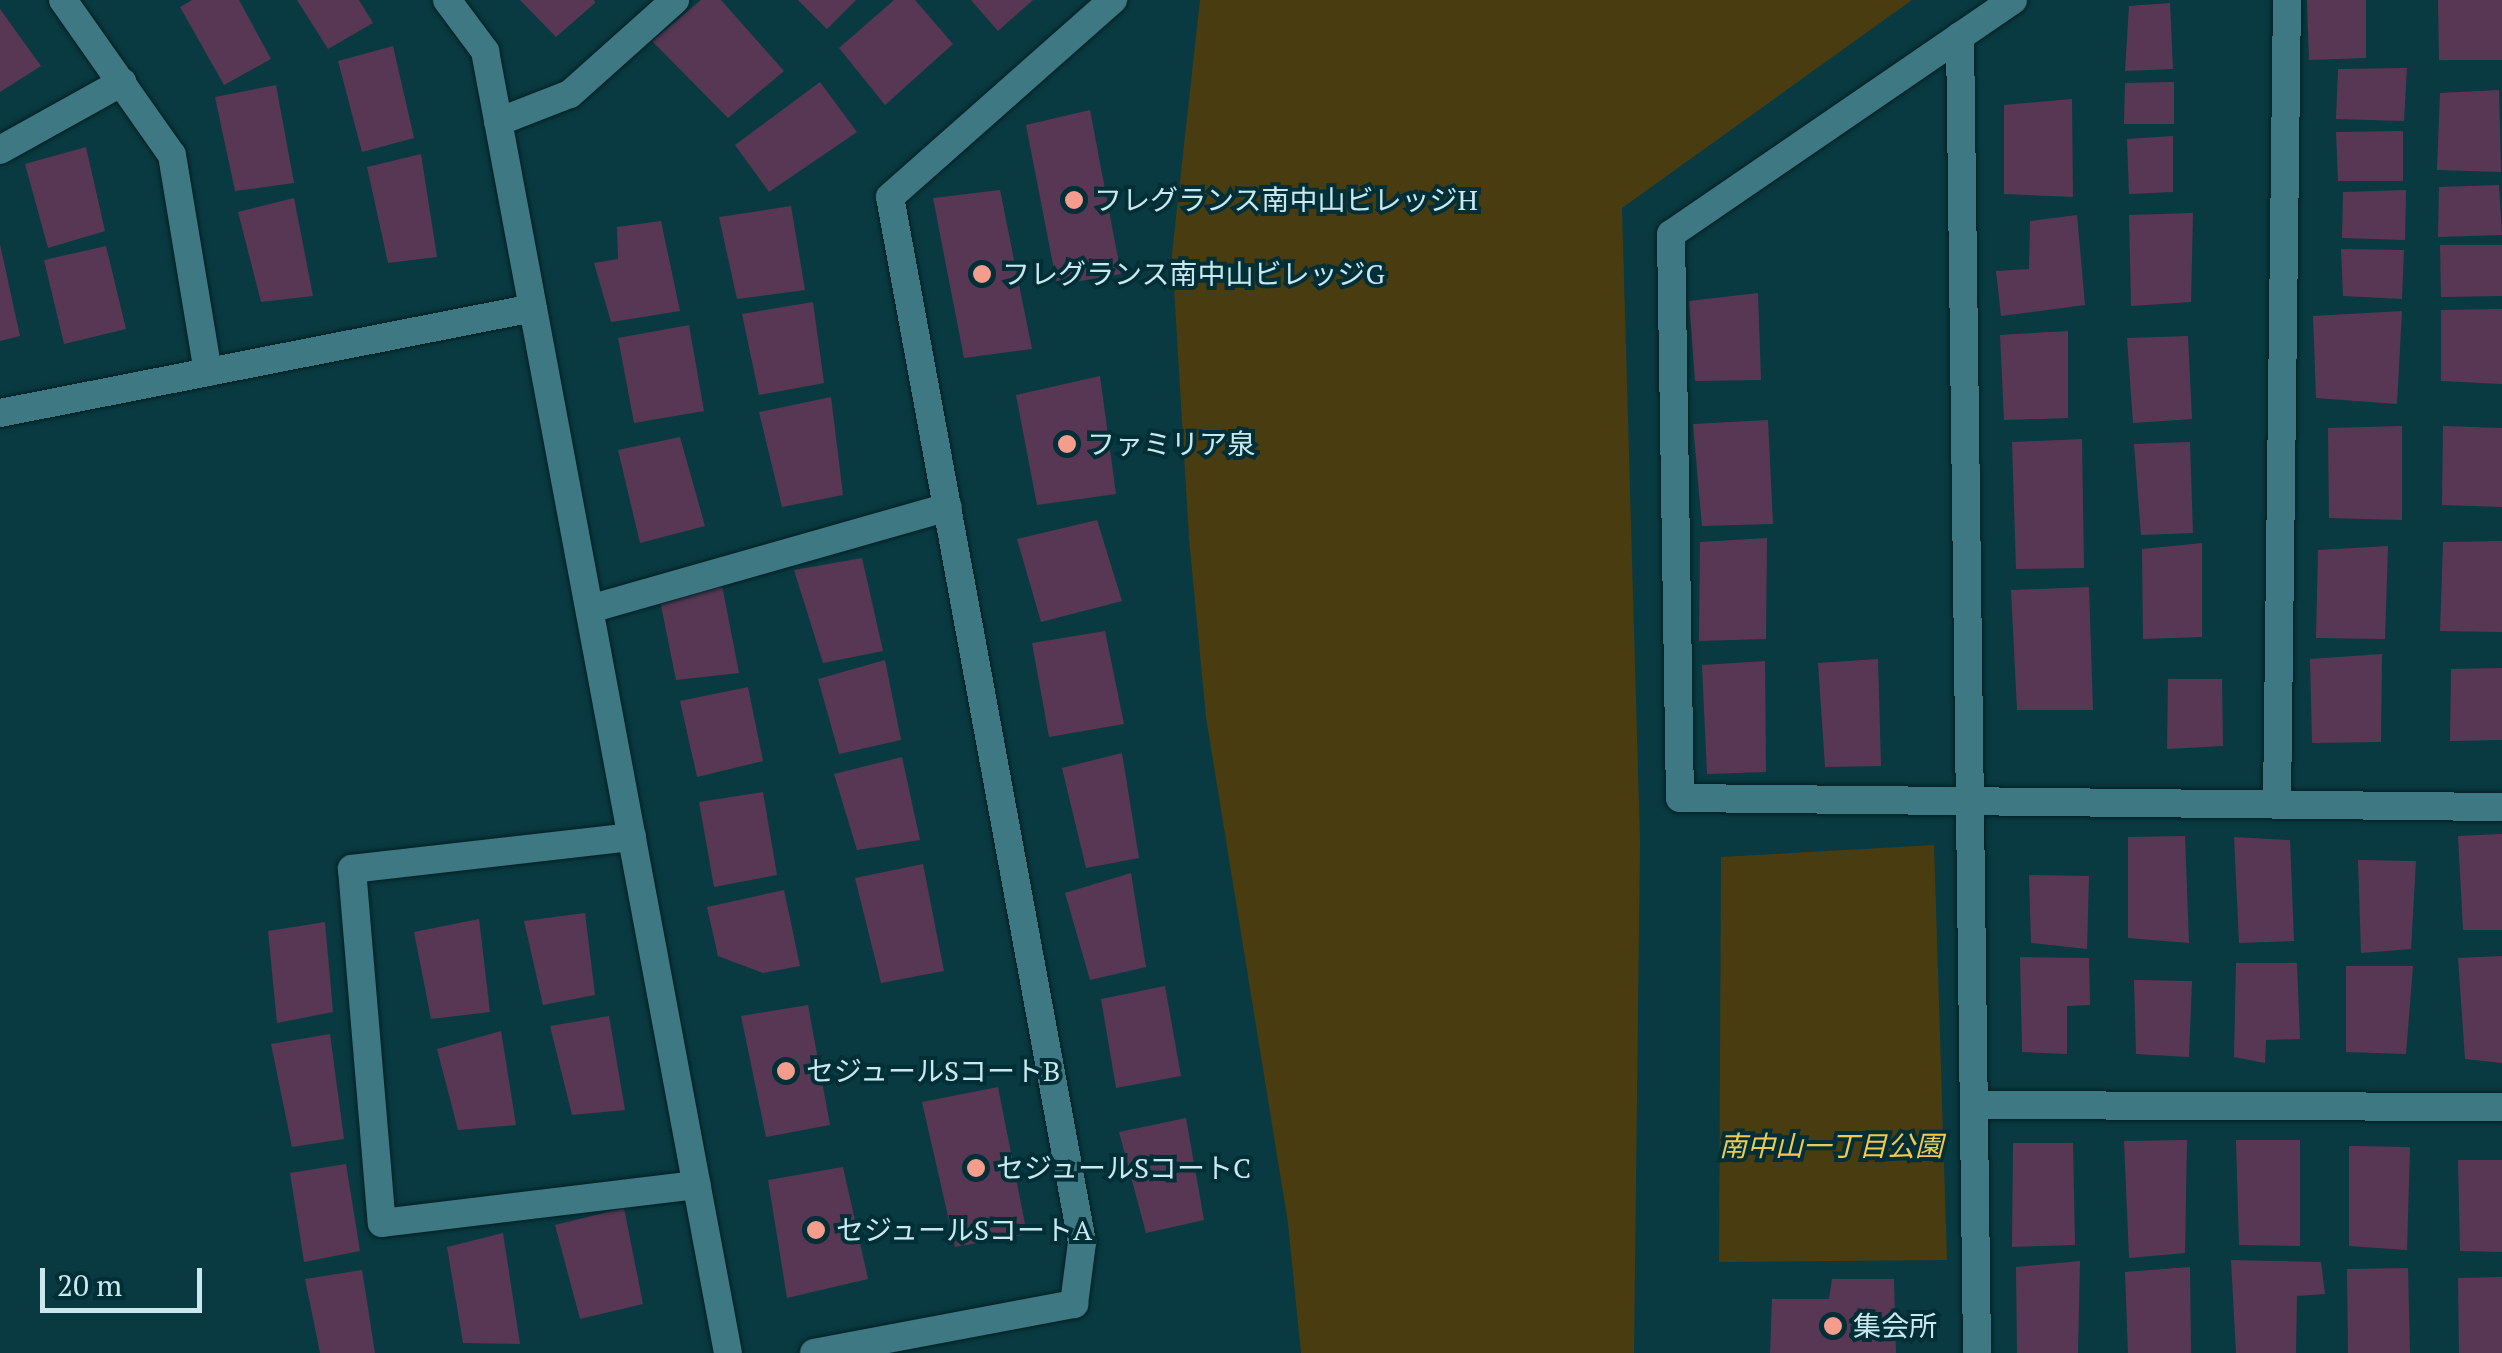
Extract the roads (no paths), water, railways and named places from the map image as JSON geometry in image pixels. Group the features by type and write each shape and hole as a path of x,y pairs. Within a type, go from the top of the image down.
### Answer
{"street":[{"path":"63,0 172,155 208,372"},
{"path":"447,0 485,52 728,1353"},
{"path":"498,122 570,94 676,0"},
{"path":"814,1353 1074,1304 1082,1242 890,198 1113,0"},
{"path":"2013,0 1671,234 1680,798 2502,807"},
{"path":"2277,804 2287,0"},
{"path":"1960,36 1977,1353"},
{"path":"0,150 122,82"},
{"path":"0,413 533,308"},
{"path":"590,609 948,508"},
{"path":"632,838 352,869 382,1223 697,1185"},
{"path":"1974,1104 2502,1108"}],"place":[{"name":"フレグランス南中山ビレッジH","path":"1074,200"},
{"name":"フレグランス南中山ビレッジG","path":"982,274"},
{"name":"ファミリア泉","path":"1067,444"},
{"name":"セジュールSコートB","path":"786,1071"},
{"name":"セジュールSコートC","path":"976,1168"},
{"name":"セジュールSコートA","path":"816,1230"},
{"name":"集会所","path":"1833,1326"}],"park label":[{"name":"南中山一丁目公園","path":"1831,1146"}]}
